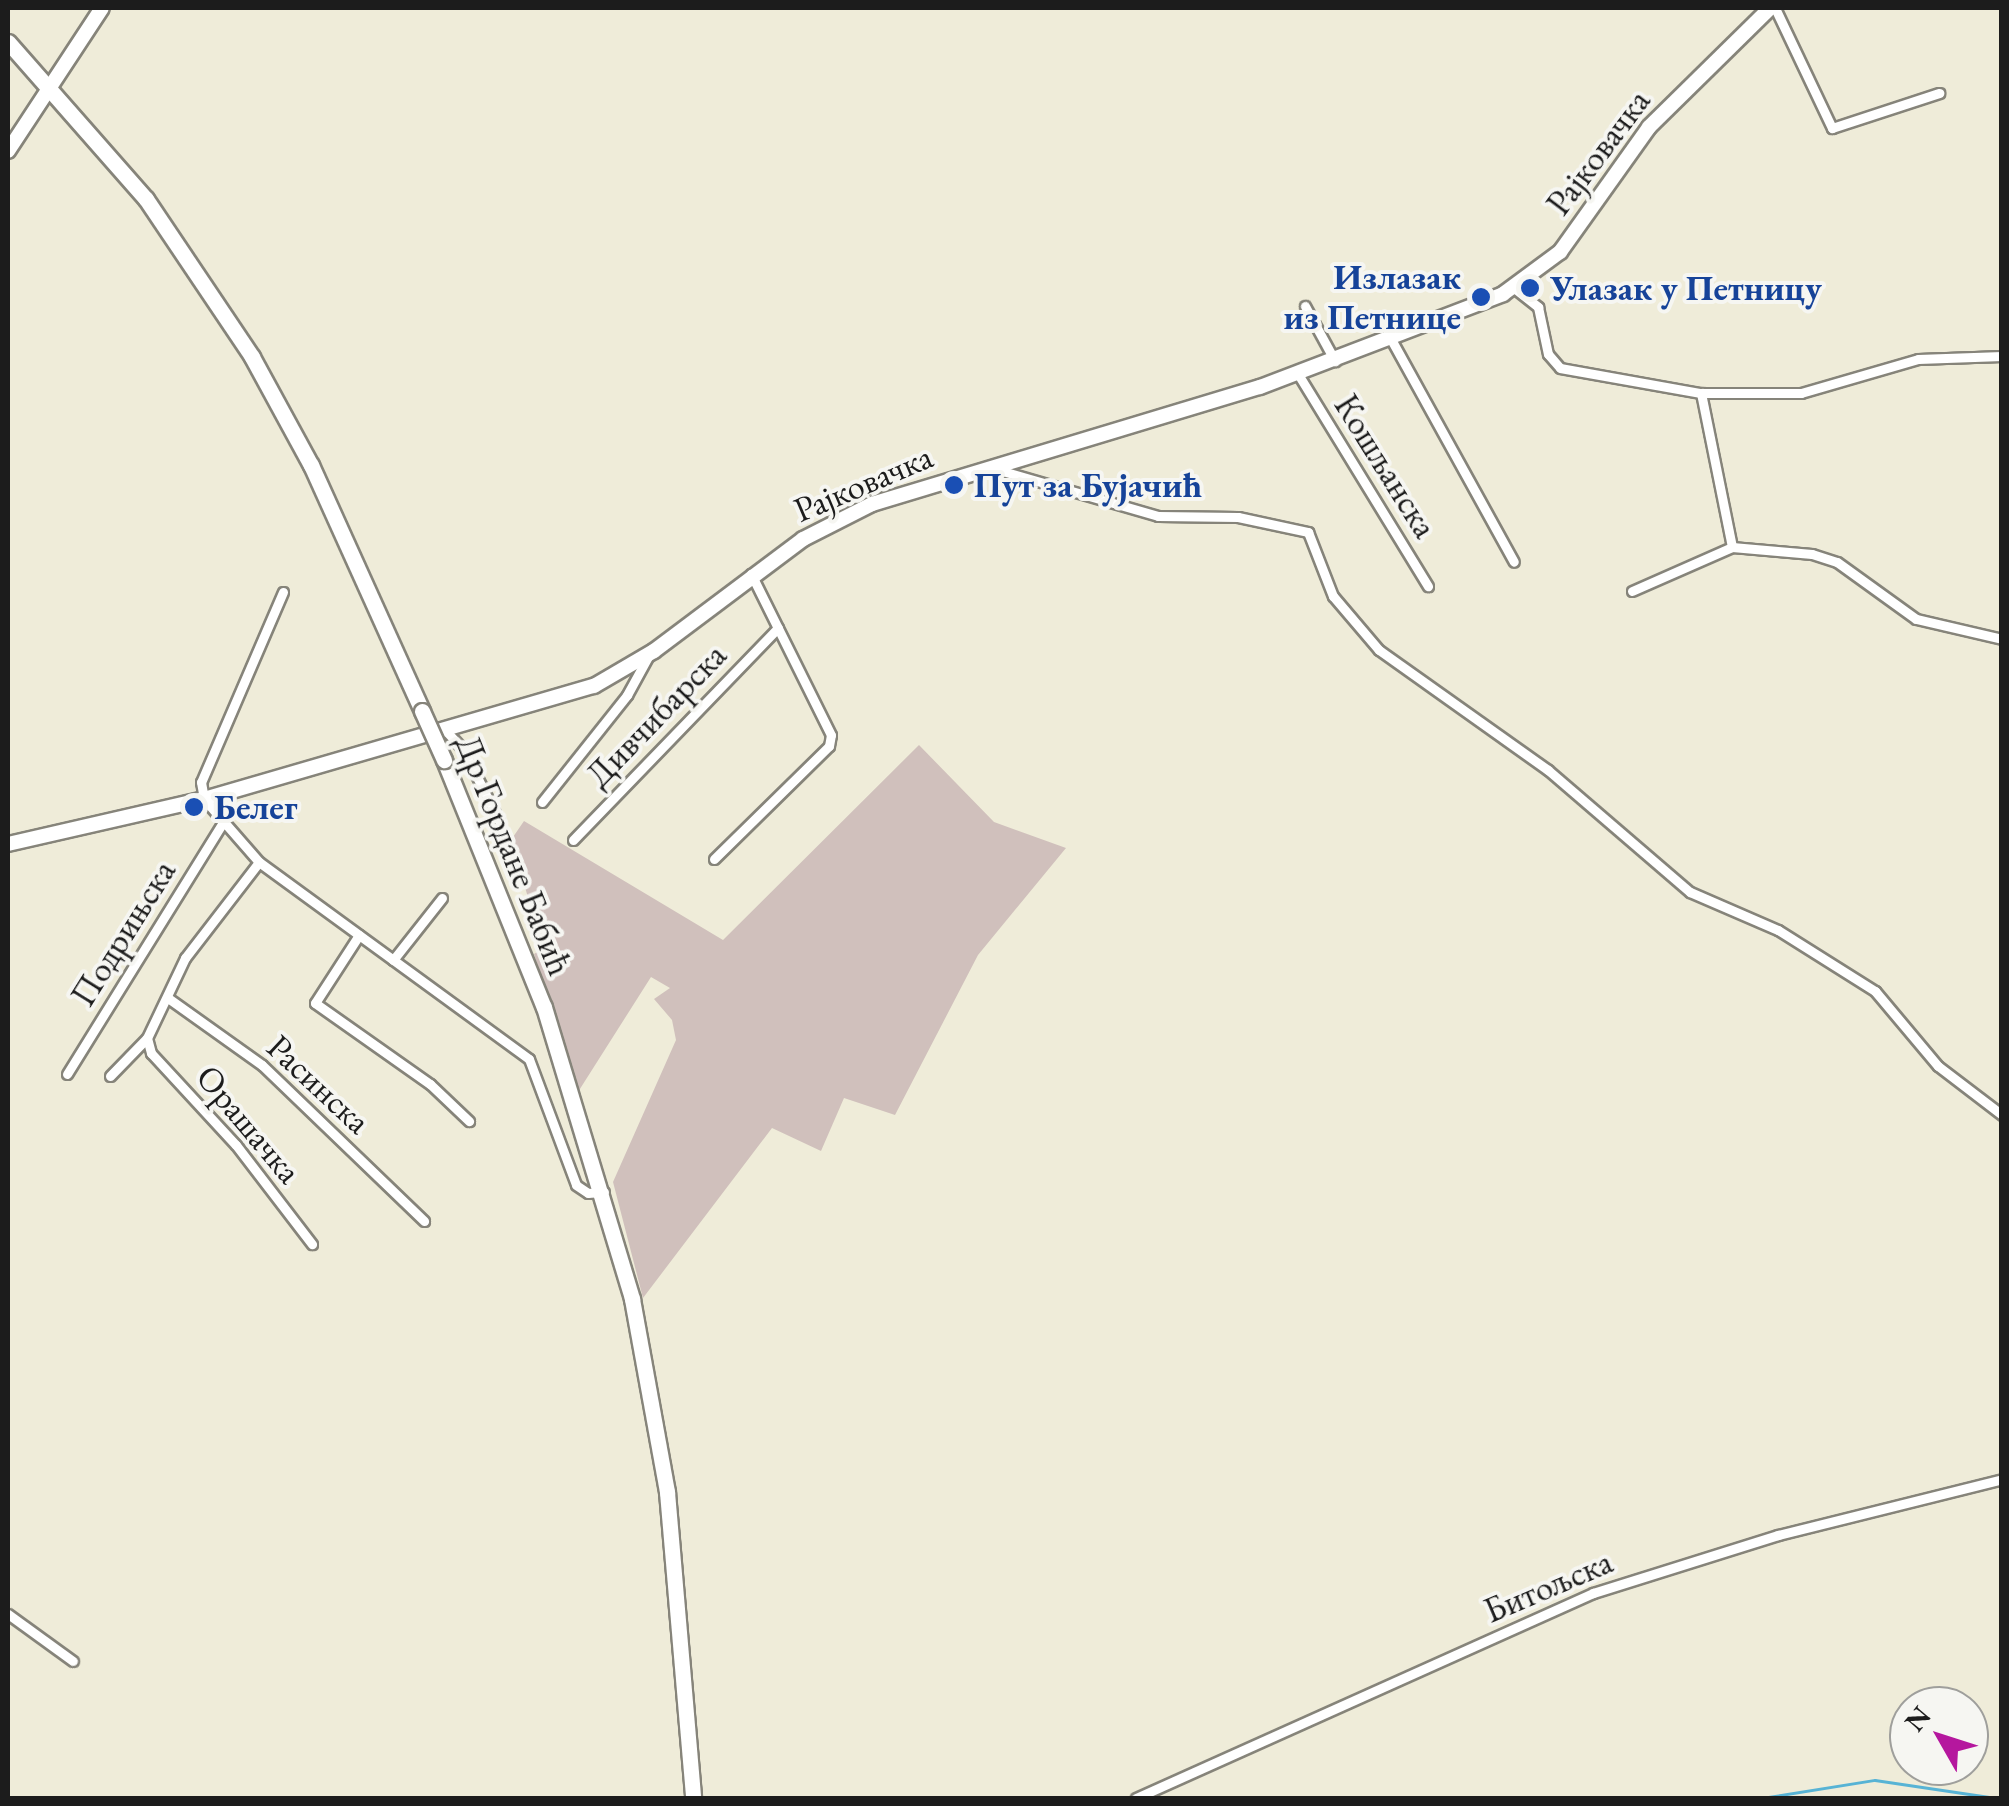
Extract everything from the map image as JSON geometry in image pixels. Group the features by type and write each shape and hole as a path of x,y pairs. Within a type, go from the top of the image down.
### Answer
{"main road":[{"path":"8,151 102,8"},
{"name":"Рајковачка","path":"8,844 204,798 594,686 649,655 751,574 860,510 988,467 1298,374 1392,341 1514,288 1560,252 1648,126 1773,8"},
{"name":"Др Гордане Бабић","path":"8,42 50,84 164,224 252,357 311,465 515,928 604,1192 642,1340 668,1492 693,1798"}],"street":[{"path":"1773,8 1832,128 1939,93"},
{"path":"1514,288 1538,307 1548,354 1560,368 1700,393 1801,393 1918,359 2002,356"},
{"path":"1305,306 1335,361"},
{"path":"1392,341 1514,562"},
{"name":"Кошљанска","path":"1298,374 1428,586"},
{"path":"1700,393 1732,547"},
{"path":"988,467 1158,516 1238,517 1308,532 1333,596 1379,650 1548,770 1690,892 1778,930 1875,991 1938,1066 2002,1115"},
{"path":"1632,591 1732,547 1812,554 1837,562 1916,619 2002,640"},
{"path":"714,859 828,746 831,734 751,574"},
{"path":"283,592 202,782 204,798 258,862 529,1059 576,1186 588,1194 604,1192"},
{"name":"Дивчибарска","path":"574,840 778,628"},
{"path":"542,802 626,695 649,655"},
{"path":"446,730 463,749 499,821"},
{"name":"Подрињска","path":"67,1074 224,821"},
{"name":"Подрињска","path":"110,1076 148,1038 202,933 258,862"},
{"path":"393,960 442,898"},
{"path":"359,935 315,1003 430,1084 469,1121"},
{"name":"Расинска","path":"168,998 262,1065 424,1221"},
{"name":"Орашачка","path":"148,1038 151,1053 236,1146 312,1244"},
{"name":"Битољска","path":"1136,1798 1593,1592 1778,1535 2002,1479"},
{"path":"8,1614 73,1661"}],"shaded area":[{"path":"919,745 994,822 1066,848 978,955 895,1115 844,1098 821,1151 772,1128 643,1298 613,1182 676,1040 672,1020 654,999 670,988 651,977 578,1092 534,954 543,948 511,840 524,821 723,940"}],"waterway":[{"path":"1762,1798 1875,1780 1996,1798"}],"place":[{"name":"Улазак у Петницу","path":"1530,288"},
{"name":"Излазак из Петнице","path":"1481,297"},
{"name":"Пут за Бујачић","path":"954,485"},
{"name":"Белег","path":"194,807"}]}
